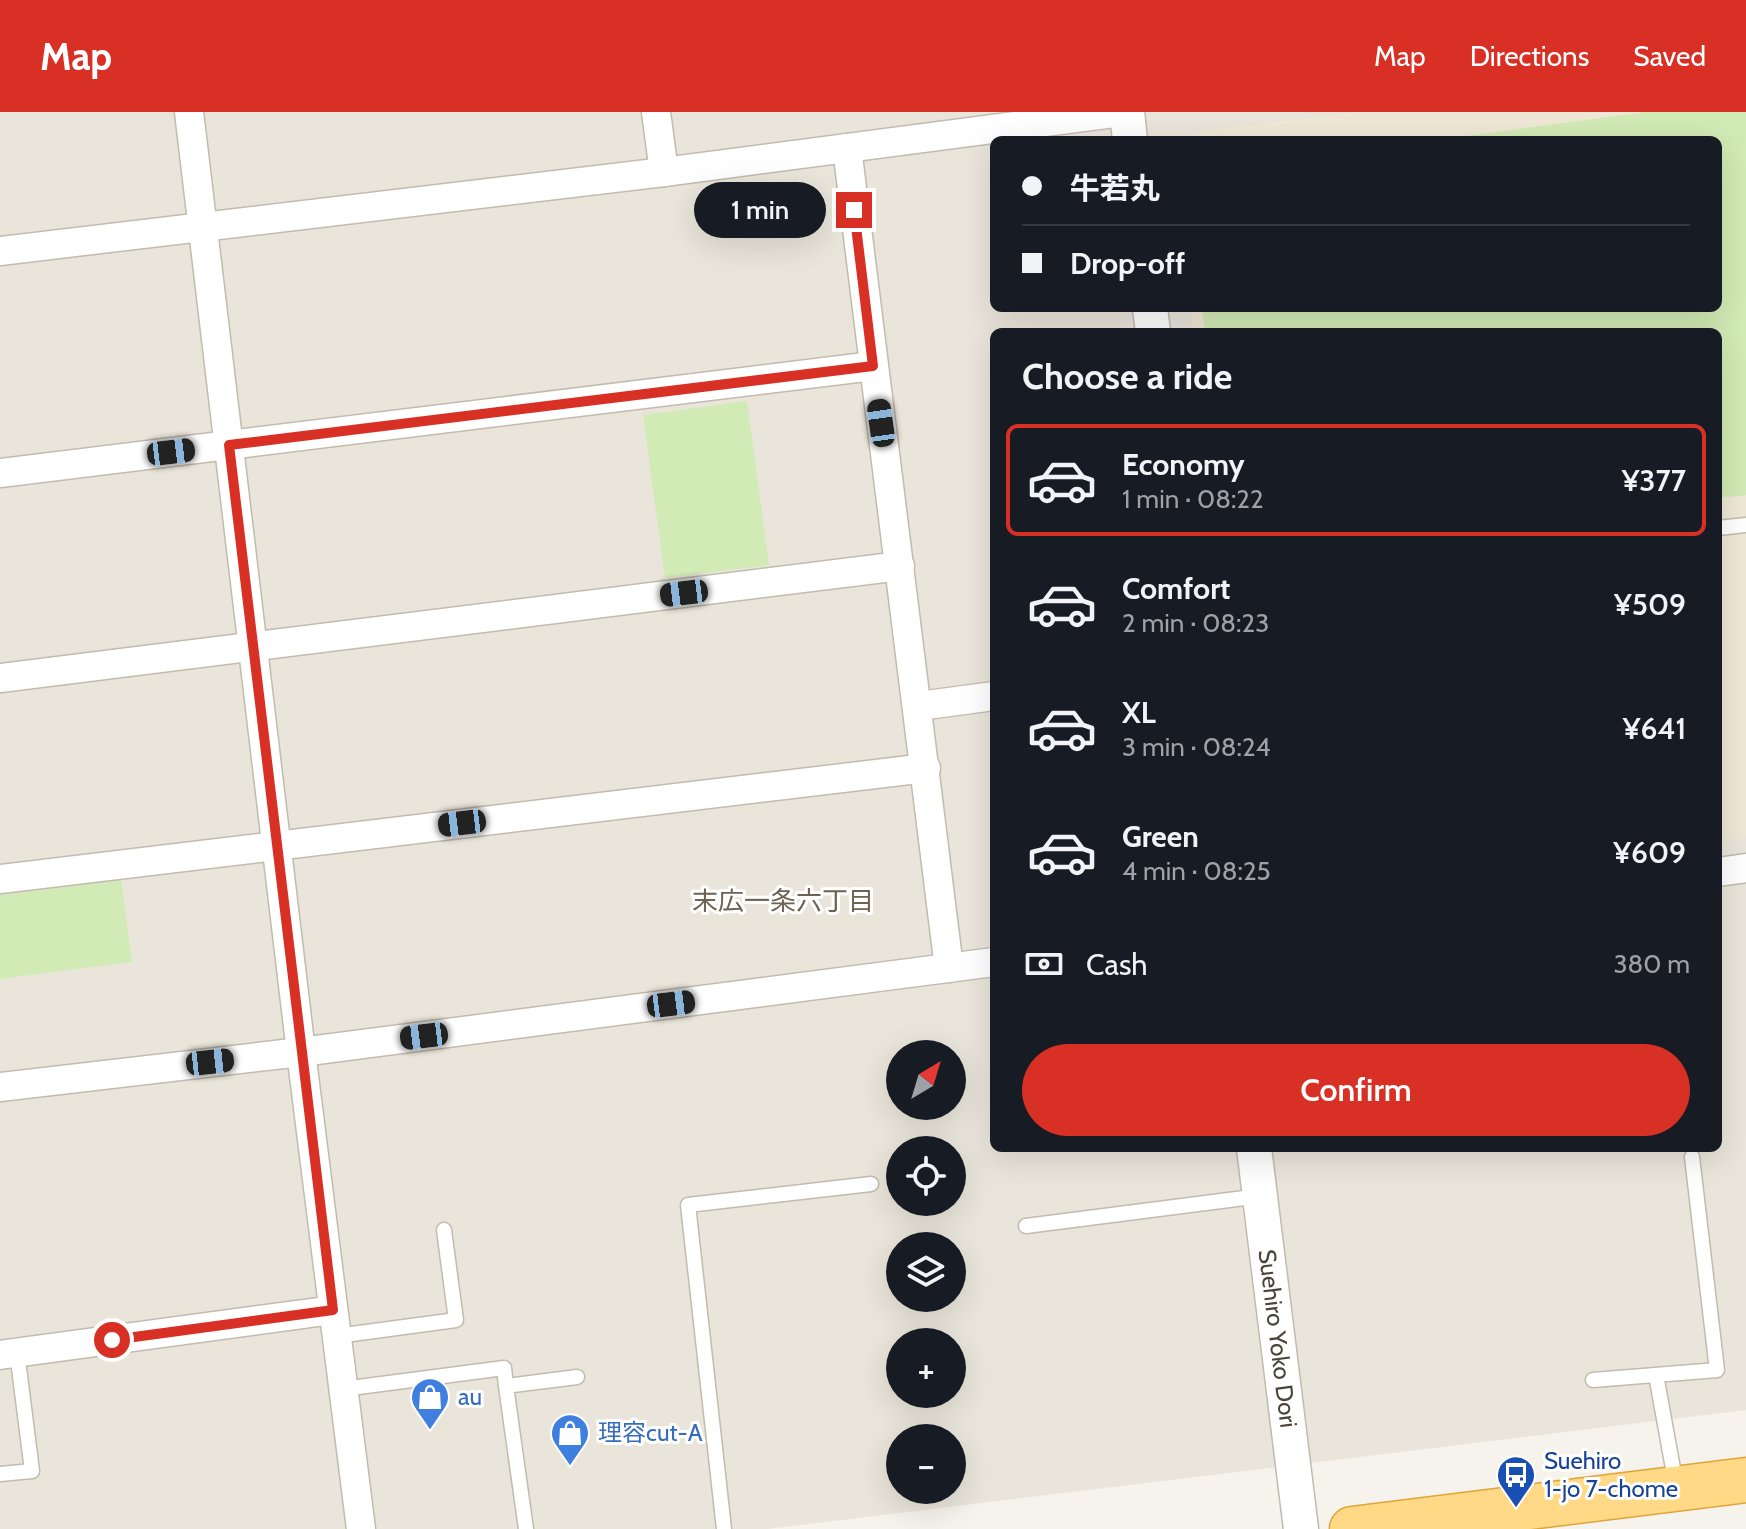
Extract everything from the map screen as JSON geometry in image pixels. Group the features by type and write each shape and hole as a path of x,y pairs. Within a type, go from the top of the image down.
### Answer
{"highway":[{"path":"1352,1529 1746,1480"}],"street":[{"path":"189,112 361,1529"},
{"path":"656,112 664,172"},
{"path":"0,251 664,172 1124,112 1129,136"},
{"path":"847,148 919,706 949,968"},
{"path":"0,473 873,366"},
{"path":"0,678 900,566"},
{"path":"919,706 990,697"},
{"path":"0,879 926,768"},
{"path":"1722,871 1746,868"},
{"path":"0,1087 301,1052 990,963"},
{"name":"Suehiro Yoko Dori","path":"1254,1152 1301,1529"},
{"path":"8,1354 335,1323"}],"lane":[{"path":"1722,528 1746,525"},
{"path":"1593,1380 1717,1370 1692,1157"},
{"path":"724,1529 688,1205 871,1184"},
{"path":"1026,1226 1260,1196"},
{"path":"335,1323 456,1320 444,1230"},
{"path":"0,1474 32,1471 8,1354"},
{"path":"343,1389 504,1368 526,1529"},
{"path":"1656,1375 1676,1489"},
{"path":"506,1386 577,1377"}],"shaded area":[{"path":"0,112 1746,112 1746,1410 768,1529 0,1529"},
{"path":"1357,112 1746,112 1746,838 1722,841 1722,328 1194,328 1192,312 1722,312 1722,136 1192,136 1195,132"}],"green space":[{"path":"1644,112 1746,112 1746,495 1722,498 1722,328 1204,328 1202,312 1722,312 1722,136 1466,136"},
{"path":"747,401 769,565 665,578 643,415"},
{"path":"121,880 132,962 0,979 0,895"}],"place":[{"name":"au","path":"430,1431"},
{"name":"理容cut-A","path":"570,1467"},
{"name":"Suehiro 1-jo 7-chome","path":"1516,1509"}],"district":[{"name":"末広一条六丁目","path":"783,901"}],"route":[{"path":"112,1340 333,1310 229,445 873,366 854,210"}]}
